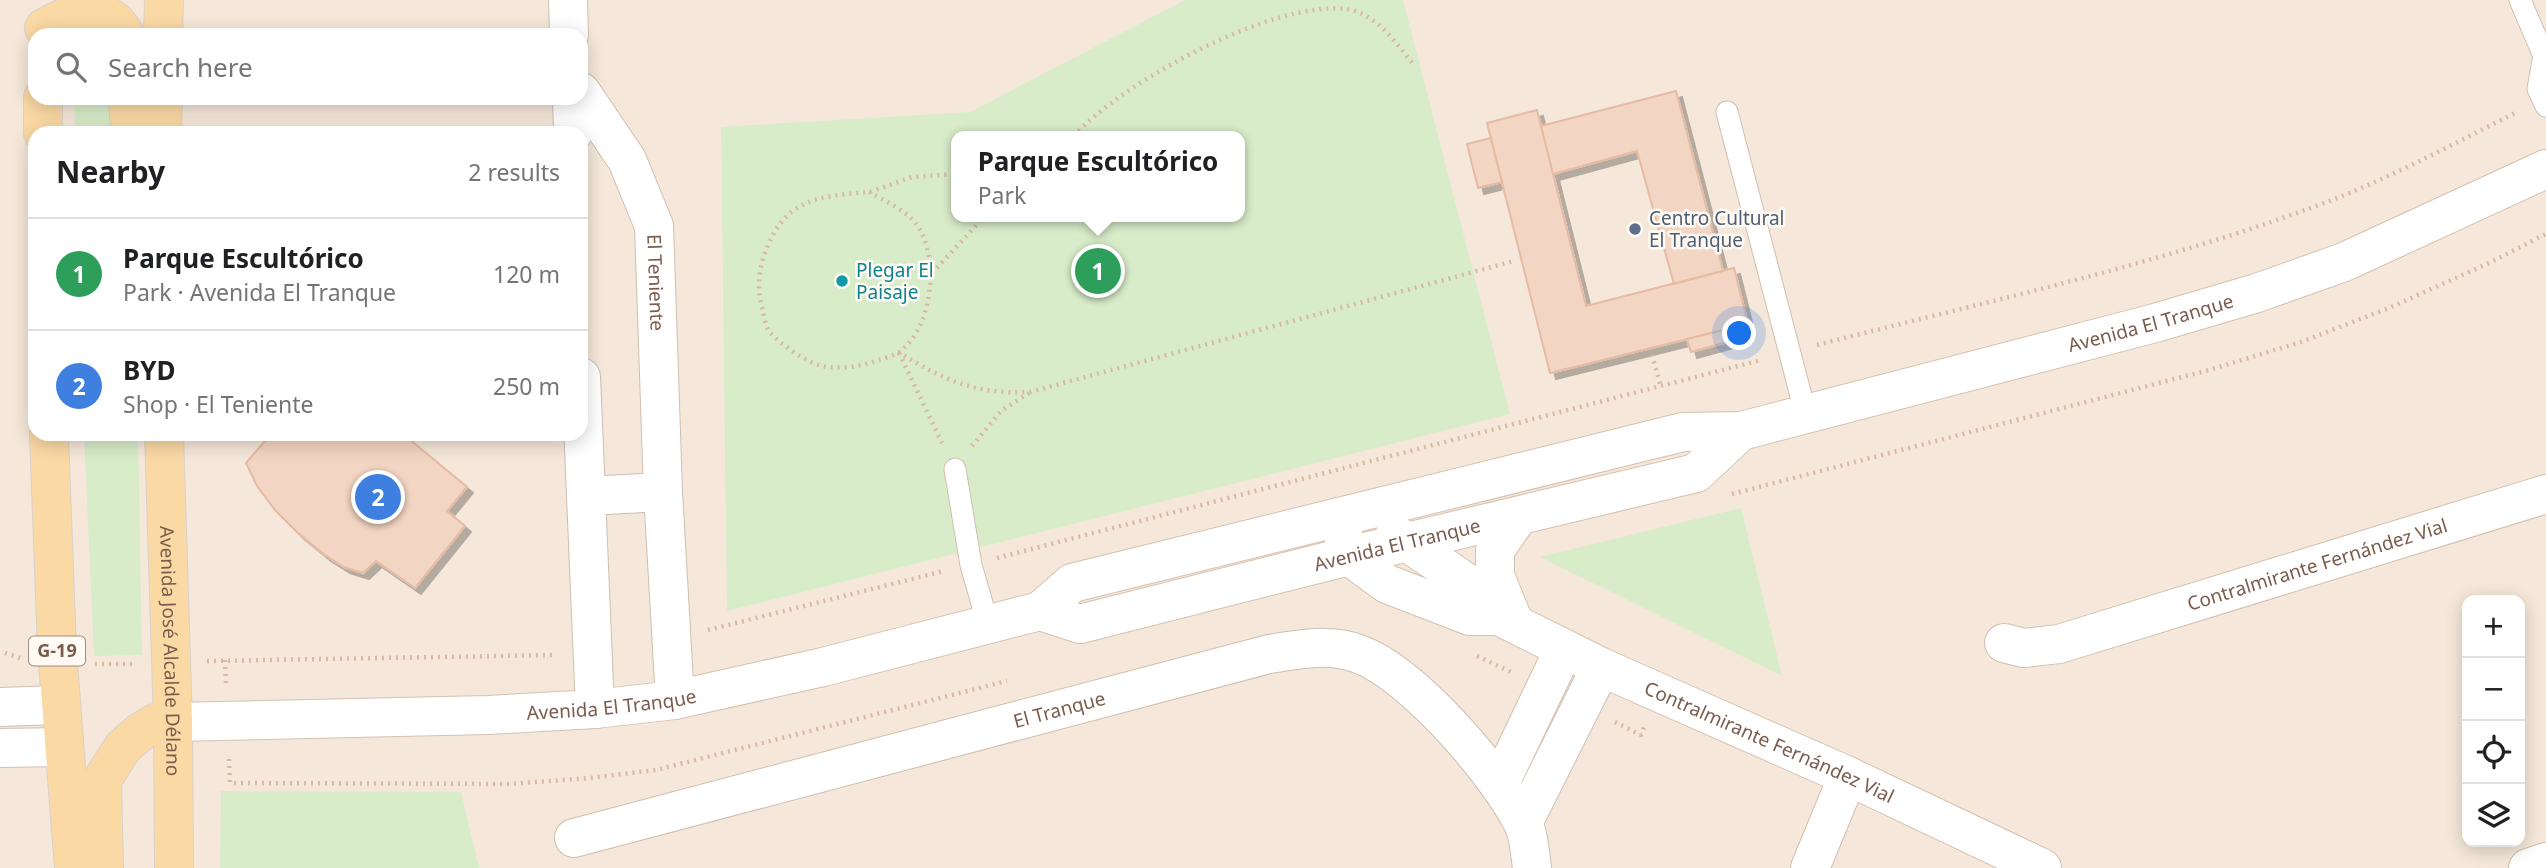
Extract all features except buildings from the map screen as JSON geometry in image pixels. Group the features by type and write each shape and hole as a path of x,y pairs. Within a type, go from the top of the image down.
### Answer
{"main road":[{"path":"163,28 164,0"},
{"path":"568,0 569,28"},
{"path":"44,21 75,14 107,13 119,22 122,28"},
{"name":"El Teniente","path":"588,103 627,160 654,226 663,492 676,700"},
{"path":"43,105 43,126"},
{"path":"128,105 130,126"},
{"path":"162,126 163,105"},
{"path":"572,105 573,126"},
{"name":"Avenida El Tranque","path":"173,722 461,716 595,709 676,700 823,667 1040,611 1072,583 1684,432 1741,431 2142,326 2257,293 2344,262 2546,169"},
{"name":"Avenida El Tranque","path":"1040,611 1080,624 1696,473 1741,431"},
{"name":"G-19","path":"49,441 60,705 74,868"},
{"name":"Avenida José Alcalde Délano","path":"164,441 173,722 174,868"},
{"path":"584,441 595,709"},
{"path":"586,496 663,492"},
{"name":"Contralmirante Fernández Vial","path":"2004,643 2024,648 2059,644 2546,494"},
{"path":"1349,556 1351,514"},
{"name":"Contralmirante Fernández Vial","path":"1351,514 1407,542 1489,598 1507,621"},
{"path":"1507,621 1495,576 1495,551 1518,517"},
{"name":"Contralmirante Fernández Vial","path":"1349,556 1387,584 1470,615 1507,621 1601,667 1848,776 2042,868"},
{"name":"El Tranque","path":"574,838 1269,654 1304,648 1334,648 1377,662 1423,696 1499,785 1524,823 1532,868"},
{"path":"1499,785 1564,649"},
{"path":"1524,823 1601,667"},
{"path":"0,707 60,705"},
{"path":"104,868 102,780 123,747 139,733 155,723 173,722"},
{"path":"0,748 64,747"},
{"path":"1810,868 1848,776"},
{"path":"2528,868 2546,862"}],"lane":[{"path":"2520,0 2545,57 2538,89 2544,103"},
{"path":"1727,112 1806,415"},
{"path":"955,469 971,565 988,624"}],"path":[{"path":"1080,131 1115,101 1162,69 1215,39 1266,19 1307,8 1347,9 1375,19 1414,65"},
{"path":"672,639 971,565 2160,257 2317,206 2544,103"},
{"path":"869,192 916,224 928,246 931,273 929,295 922,320 910,340 898,352 860,367 824,367 789,350 768,329 761,305 759,272 772,232 794,208 829,195 869,192 912,177 951,174"},
{"path":"931,273 979,222"},
{"path":"1731,494 2209,370 2301,342 2389,308 2546,234"},
{"path":"898,352 933,373 971,388 1002,394 1030,392 1514,261"},
{"path":"1650,348 1661,387"},
{"path":"898,352 955,469 1001,411 1030,392"},
{"path":"225,660 542,656 593,651"},
{"path":"230,783 509,784 656,770 1018,678"}],"shaded area":[{"path":"0,0 2546,0 2546,868 0,868"}],"green space":[{"path":"1185,0 1403,0 1510,414 727,611 721,127 970,112"},
{"path":"74,105 113,105 114,126 75,126"},
{"path":"84,441 138,441 142,655 94,656"},
{"path":"1741,508 1782,676 1540,557"},
{"path":"221,791 461,792 479,868 220,868"}],"place":[{"name":"Centro Cultural El Tranque","path":"1635,229"},
{"name":"Parque Escultórico","path":"1098,271"},
{"name":"Plegar El Paisaje","path":"842,281"},
{"name":"BYD","path":"378,497"}]}
